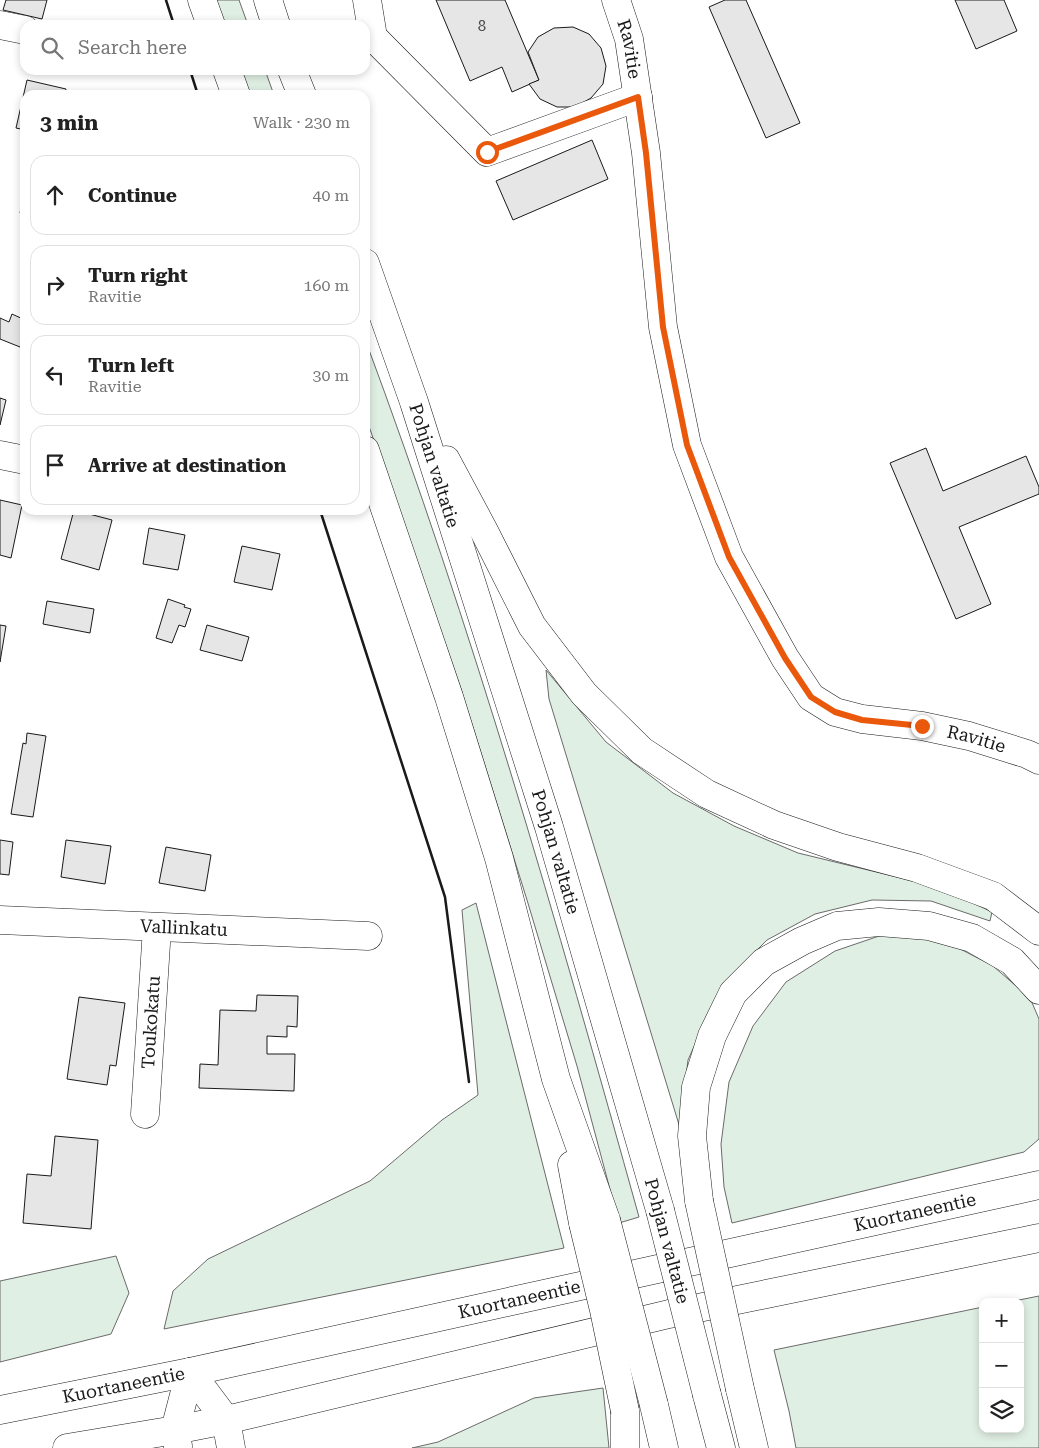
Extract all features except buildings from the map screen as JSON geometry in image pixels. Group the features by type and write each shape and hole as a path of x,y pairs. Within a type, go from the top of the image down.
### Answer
{"main road":[{"path":"202,0 209,20"},
{"path":"268,0 274,20"},
{"path":"367,0 370,20"},
{"name":"Ravitie","path":"616,0 629,38 646,153 663,327 687,445 729,557 785,658 811,697 835,712 862,720 922,726 969,736 1027,754 1039,760"},
{"path":"370,22 372,37 487,152 638,97"},
{"path":"0,25 20,29"},
{"path":"229,75 234,90"},
{"path":"294,75 300,90"},
{"name":"Pohjan valtatie","path":"370,277 414,402 549,827 660,1210 721,1448"},
{"path":"414,402 484,531 532,626 584,694 642,751 707,794 774,826 838,847 917,868 993,896 1039,931"},
{"path":"0,455 20,459"},
{"path":"370,465 450,697 499,858 594,1221 654,1405 664,1448"},
{"name":"Vallinkatu","path":"0,920 368,936"},
{"path":"754,1448 699,1201 692,1136 696,1087 712,1036 733,993 764,962 802,941 837,926 879,922 929,926 972,938 1012,961 1039,990"},
{"name":"Toukokatu","path":"145,1114 157,928"},
{"name":"Kuortaneentie","path":"0,1410 190,1372 1039,1184"},
{"path":"594,1221 604,1310 625,1411 625,1448"},
{"path":"67,1448 177,1439 226,1420 669,1314 1039,1238"},
{"path":"190,1372 226,1420 231,1448"},
{"path":"177,1439 190,1372"}],"green space":[{"path":"214,0 239,0 246,20 222,20"},
{"path":"242,75 267,75 272,90 247,90"},
{"path":"370,353 404,447 477,665 577,996 639,1217 619,1223 577,1066 462,692 370,429"},
{"path":"546,670 606,742 673,793 734,826 798,853 938,887 992,912 990,921 931,901 872,900 815,914 767,940 737,970 710,1011 688,1060 680,1128 549,699"},
{"path":"476,903 564,1248 164,1329 173,1291 208,1259 370,1181 442,1120 478,1095 462,910"},
{"path":"885,934 945,941 993,966 1030,998 1039,1019 1039,1139 1024,1152 732,1223 724,1187 721,1144 729,1082 753,1026 786,982 835,951"},
{"path":"116,1256 129,1293 111,1334 0,1362 0,1281"},
{"path":"1039,1296 1039,1448 796,1448 774,1350 979,1308 979,1433 1024,1433 1024,1299"},
{"path":"603,1388 609,1448 412,1448 438,1442 534,1398"}],"wall":[{"path":"166,0 172,20"},
{"path":"192,75 196,90"},
{"path":"322,515 445,897 469,1082"}],"route":[{"path":"487,152 638,97 646,153 663,327 687,445 729,557 785,658 811,697 835,712 862,720 922,726"}]}
